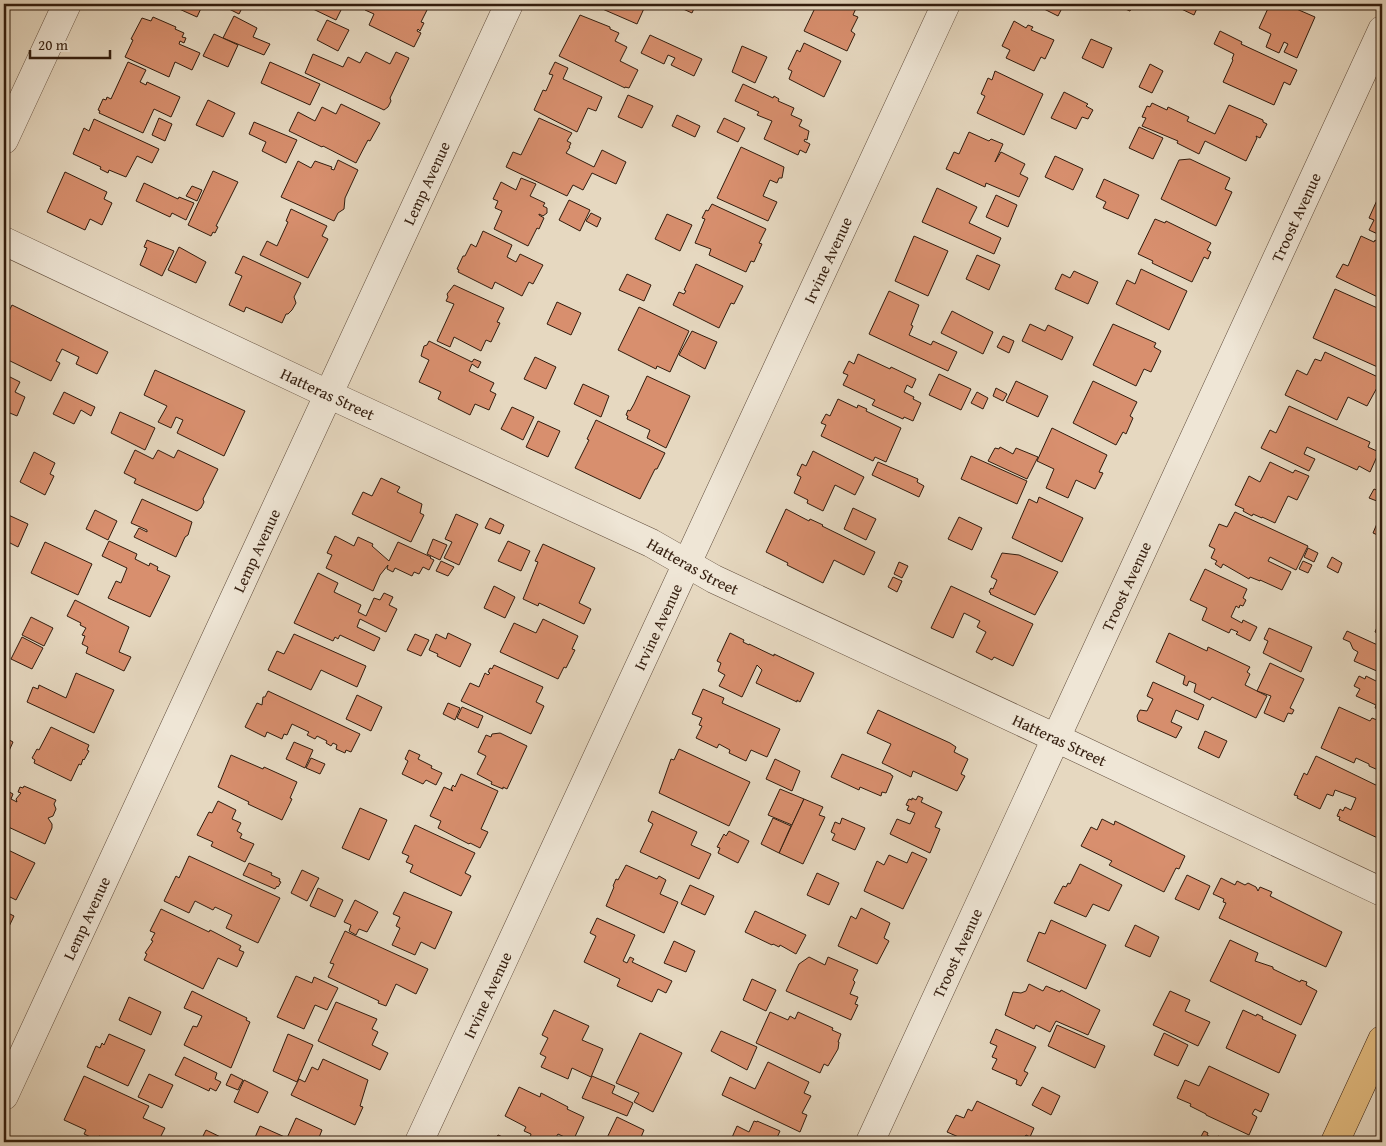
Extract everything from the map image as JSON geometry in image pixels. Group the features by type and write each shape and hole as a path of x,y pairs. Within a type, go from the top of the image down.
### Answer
{"main road":[{"path":"1335,1142 1382,1040"}],"street":[{"path":"4,140 67,4"},
{"name":"Lemp Avenue","path":"4,1096 510,4"},
{"name":"Irvine Avenue","path":"419,1142 946,4"},
{"name":"Troost Avenue","path":"870,1142 1382,30"},
{"name":"Hatteras Street","path":"4,241 328,394 651,543 723,584 1382,892"}],"building":[{"path":"168,4 203,4 197,17"},
{"path":"219,4 244,4 239,14"},
{"path":"308,4 344,4 336,20 313,9 314,7"},
{"path":"364,4 430,4 421,22 424,23 420,31 418,29 417,31 421,33 414,47 369,25 374,14 365,10 367,5"},
{"path":"591,4 646,4 637,24"},
{"path":"672,4 696,4 692,13"},
{"path":"806,4 858,4 853,15 858,17 851,31 855,34 847,51 804,31 815,8"},
{"path":"1034,4 1064,4 1058,16"},
{"path":"1113,4 1134,4 1130,11"},
{"path":"1176,4 1199,4 1194,15 1175,6"},
{"path":"1270,4 1285,4 1315,17 1297,58 1284,52 1288,44 1284,42 1279,53 1266,47 1271,34 1259,28"},
{"path":"580,15 610,27 610,29 619,33 615,41 627,47 620,61 638,70 629,88 625,88 559,56"},
{"path":"234,16 257,28 253,37 270,44 264,55 223,38"},
{"path":"153,17 176,27 175,29 184,33 182,37 186,38 184,43 180,41 179,44 200,53 192,70 175,62 169,77 125,57 133,40 131,39 142,18 151,21"},
{"path":"327,20 349,30 338,51 317,40"},
{"path":"1014,21 1026,28 1028,25 1033,27 1031,30 1054,40 1045,59 1041,57 1034,71 1006,58 1010,50 1002,46"},
{"path":"1220,31 1242,42 1241,44 1297,70 1290,85 1284,82 1274,105 1223,82 1234,54 1214,44"},
{"path":"214,34 238,45 228,67 203,56"},
{"path":"650,35 702,59 694,76 671,65 675,58 668,55 664,64 641,53"},
{"path":"1091,39 1112,48 1103,68 1082,58"},
{"path":"804,43 841,61 824,97 789,79 792,71 788,69 797,50 800,52"},
{"path":"742,46 767,57 755,83 732,72"},
{"path":"366,52 390,64 396,52 409,58 390,98 391,101 384,110 305,73 313,54 343,67 348,57 360,63"},
{"path":"128,62 146,70 140,82 146,85 147,82 180,97 171,117 154,109 143,133 99,113 100,111 98,110 103,99 106,100 107,97 111,99"},
{"path":"270,62 320,84 310,105 261,83"},
{"path":"555,62 568,68 563,79 602,97 596,111 588,108 577,132 534,110 543,90 546,91 553,75 549,74"},
{"path":"1150,64 1163,71 1152,93 1139,87"},
{"path":"995,71 1043,94 1024,135 977,113 985,96 981,94 988,78 992,80"},
{"path":"743,84 773,98 774,96 779,99 778,101 794,108 791,115 802,120 799,126 809,131 807,140 805,139 804,141 810,144 806,153 800,150 798,155 764,139 772,121 757,115 759,112 735,101"},
{"path":"1064,92 1088,104 1086,106 1093,110 1088,119 1082,117 1076,129 1051,118"},
{"path":"628,95 653,106 642,128 618,117"},
{"path":"208,100 235,113 223,137 196,125"},
{"path":"1152,103 1167,110 1168,107 1189,117 1187,121 1215,134 1229,105 1263,120 1267,124 1260,138 1256,136 1257,138 1246,161 1205,141 1199,154 1177,143 1178,141 1142,126 1146,118 1142,117 1147,106 1150,107"},
{"path":"341,104 380,123 370,141 368,140 356,163 289,131 298,112 315,121 322,107 336,114"},
{"path":"677,115 700,126 695,137 672,126"},
{"path":"159,118 172,124 165,141 152,135"},
{"path":"539,118 572,133 567,141 571,143 566,153 594,167 602,150 626,162 616,184 592,173 583,190 573,185 567,196 506,167 513,152 521,155"},
{"path":"724,118 745,128 738,142 717,132"},
{"path":"94,119 159,149 152,163 137,156 126,177 109,170 108,173 100,169 101,167 73,154 84,128 89,131"},
{"path":"254,122 297,140 286,163 262,151 266,142 249,134"},
{"path":"1139,127 1163,138 1153,159 1129,148"},
{"path":"969,132 989,141 991,139 1003,144 995,162 1001,152 1025,164 1020,174 1028,178 1019,197 986,183 985,187 946,169 954,152 959,154"},
{"path":"741,147 784,167 782,178 779,178 777,183 770,180 763,196 777,202 768,221 717,198"},
{"path":"1055,156 1083,169 1073,190 1045,177"},
{"path":"1190,159 1230,178 1225,189 1232,192 1216,226 1161,199 1179,160"},
{"path":"338,160 358,170 345,198 344,209 338,213 334,221 281,197 298,161 311,168 315,161 332,167 331,169 334,170"},
{"path":"213,171 238,182 216,226 218,227 215,233 213,232 211,236 188,225"},
{"path":"65,172 107,192 104,199 112,203 102,225 90,219 85,230 47,212"},
{"path":"521,178 536,184 530,196 545,203 543,206 547,208 547,213 543,216 539,214 544,218 528,246 494,229 502,211 495,208 498,201 493,199 501,182 516,190"},
{"path":"1104,179 1139,195 1128,219 1103,208 1106,202 1096,197"},
{"path":"144,183 178,199 179,197 194,203 186,220 172,213 170,217 136,201"},
{"path":"192,186 202,190 197,201 186,196"},
{"path":"937,188 977,207 969,223 1001,238 994,254 922,222"},
{"path":"1382,189 1382,236 1369,230 1374,220 1369,218"},
{"path":"996,195 1017,205 1008,227 986,217"},
{"path":"569,200 590,210 580,231 559,220"},
{"path":"712,204 766,229 759,243 762,244 754,262 751,261 746,272 709,255 711,249 695,243 705,219 702,218"},
{"path":"291,209 327,226 322,236 328,239 308,278 260,255 267,241 277,246 288,222 286,221"},
{"path":"591,213 601,218 597,227 586,221"},
{"path":"667,214 692,225 680,251 655,239"},
{"path":"1155,219 1165,223 1166,221 1211,243 1207,250 1211,252 1208,259 1204,257 1192,282 1152,263 1153,261 1138,254"},
{"path":"483,231 512,245 507,257 516,262 520,254 543,265 533,284 529,282 522,296 495,282 492,289 458,272 459,270 457,269 463,256 465,256 471,244 476,247"},
{"path":"914,236 948,251 928,296 895,281"},
{"path":"1361,236 1374,242 1375,240 1382,245 1382,299 1336,277 1343,264 1348,266"},
{"path":"147,240 174,251 162,276 140,265 147,248 144,247"},
{"path":"179,247 206,262 196,283 168,270"},
{"path":"977,255 1000,265 989,290 966,279"},
{"path":"243,256 301,283 294,297 296,303 292,310 286,314 282,323 246,307 244,312 229,305 242,276 235,273"},
{"path":"696,264 743,286 734,304 731,303 719,328 673,305 679,292 684,294 686,291 684,290"},
{"path":"1141,269 1187,291 1169,330 1116,304 1127,280 1135,284"},
{"path":"1074,271 1098,282 1088,304 1055,289 1062,274 1070,278"},
{"path":"627,274 651,285 644,301 619,290"},
{"path":"454,285 504,308 497,322 500,323 491,342 486,340 481,351 454,337 450,347 437,341 454,304 446,301 447,294"},
{"path":"1335,289 1382,310 1382,369 1313,338"},
{"path":"889,291 919,305 909,335 931,345 933,341 957,352 948,371 869,334"},
{"path":"557,302 581,313 571,335 547,324"},
{"path":"12,305 108,352 97,374 76,364 79,357 62,349 56,361 60,363 51,381 4,358 4,321"},
{"path":"639,307 689,331 670,372 657,366 656,369 618,350"},
{"path":"952,311 993,332 983,354 941,333"},
{"path":"1030,324 1045,331 1048,325 1073,337 1062,360 1022,341"},
{"path":"1113,324 1156,343 1154,347 1161,351 1151,372 1144,369 1136,386 1093,365"},
{"path":"692,331 717,342 705,369 679,355"},
{"path":"1003,336 1014,341 1009,353 997,347"},
{"path":"429,341 472,362 474,359 481,362 478,368 472,364 469,371 494,383 490,391 496,394 489,410 475,404 470,415 438,399 441,392 419,382 429,360 421,356 424,346"},
{"path":"1325,352 1380,378 1377,383 1379,384 1367,406 1348,397 1337,420 1285,395 1297,370 1307,375 1315,359 1321,361"},
{"path":"858,354 916,379 912,388 907,385 904,392 921,403 913,421 904,417 903,419 872,405 875,400 843,385 848,375 843,373 849,361 854,364"},
{"path":"535,357 556,367 546,389 524,379"},
{"path":"155,370 245,411 224,456 177,433 183,420 176,417 171,428 158,422 167,406 144,395"},
{"path":"4,374 20,382 15,392 25,397 17,416 5,411 4,418"},
{"path":"939,374 971,389 961,410 929,395"},
{"path":"647,376 690,396 666,448 647,438 650,430 627,419 628,410 630,411 634,404"},
{"path":"1016,381 1048,396 1038,417 1006,402"},
{"path":"1093,381 1137,402 1130,416 1133,418 1126,434 1123,432 1116,445 1073,423"},
{"path":"583,384 609,396 601,417 574,404"},
{"path":"996,388 1007,394 1003,401 993,396"},
{"path":"64,392 95,407 91,416 81,410 74,424 53,414"},
{"path":"977,392 988,398 983,409 971,403"},
{"path":"838,399 857,408 858,405 867,409 866,411 901,428 886,462 875,457 873,461 821,436 826,425 821,423 826,414 830,416"},
{"path":"1289,406 1370,442 1368,447 1379,452 1370,472 1359,466 1357,470 1307,447 1304,454 1315,459 1309,471 1261,448 1270,430 1276,433"},
{"path":"512,407 534,417 523,440 501,429"},
{"path":"120,412 155,428 145,450 111,433"},
{"path":"596,420 665,453 640,499 575,468 589,440 587,439"},
{"path":"538,421 560,431 548,457 526,447"},
{"path":"1052,428 1107,455 1099,472 1103,473 1095,489 1076,480 1068,498 1046,488 1054,469 1037,461"},
{"path":"1000,447 1013,454 1016,448 1038,457 1027,479 988,461 995,448 999,449"},
{"path":"135,450 153,459 158,450 174,458 178,450 218,469 203,499 204,502 201,508 197,511 134,483 136,479 124,473"},
{"path":"813,451 864,477 855,495 835,485 823,511 807,503 808,500 794,493 801,477 797,475 802,464 806,466"},
{"path":"34,452 55,463 50,474 54,476 45,495 20,482"},
{"path":"971,456 1027,481 1017,504 961,479"},
{"path":"878,462 918,479 917,482 924,486 919,497 872,475"},
{"path":"1270,462 1293,473 1295,470 1309,476 1297,500 1288,496 1275,523 1253,514 1252,516 1243,511 1244,509 1235,505 1249,476 1260,482"},
{"path":"381,478 400,487 397,492 422,504 420,513 424,515 411,542 352,514 363,492 372,496"},
{"path":"1374,489 1382,492 1382,503 1369,498"},
{"path":"1039,497 1083,518 1062,562 1012,538 1029,499 1037,503"},
{"path":"142,499 192,522 188,535 185,537 176,557 134,537 139,528 147,532 147,530 131,523"},
{"path":"853,508 876,519 866,540 844,529"},
{"path":"786,509 809,521 810,519 823,525 875,552 864,575 834,560 823,583 766,552"},
{"path":"95,510 117,521 108,540 86,529"},
{"path":"1235,512 1308,546 1296,570 1270,557 1268,561 1291,572 1282,590 1260,580 1250,577 1249,579 1223,564 1221,568 1215,564 1217,561 1211,558 1215,549 1209,546 1219,524 1227,527"},
{"path":"1382,512 1382,537 1373,533"},
{"path":"4,513 28,524 18,547 4,540"},
{"path":"456,514 478,524 459,565 444,558 452,542 445,539"},
{"path":"959,517 982,528 972,550 948,539"},
{"path":"490,518 504,525 500,534 485,528"},
{"path":"335,536 354,546 358,537 373,544 372,546 389,561 398,542 434,560 429,570 423,567 419,574 414,572 412,576 395,568 393,572 387,569 388,565 380,575 373,591 326,568 332,555 327,553"},
{"path":"433,539 447,545 440,560 427,554"},
{"path":"109,541 137,554 135,559 149,566 150,563 158,567 157,570 170,576 150,617 108,598 116,581 121,583 127,568 102,556"},
{"path":"508,541 530,551 521,571 498,561"},
{"path":"45,542 92,564 78,595 31,573"},
{"path":"543,544 595,568 579,603 591,609 584,624 539,603 538,606 523,599 538,562 535,561"},
{"path":"1308,548 1318,553 1314,562 1304,557"},
{"path":"1002,553 1019,555 1058,572 1035,615 990,594 991,588 993,589 997,580 991,577"},
{"path":"1332,557 1342,563 1338,573 1327,567"},
{"path":"441,561 454,567 448,576 436,571"},
{"path":"1303,561 1312,565 1308,573 1299,569"},
{"path":"899,562 908,566 902,578 894,574"},
{"path":"1205,569 1247,589 1243,598 1246,600 1243,606 1240,605 1239,608 1236,606 1231,617 1242,623 1243,620 1257,627 1250,641 1236,634 1238,632 1231,629 1229,633 1202,620 1207,608 1190,600"},
{"path":"318,573 338,583 334,592 361,605 358,612 366,616 374,598 380,600 384,593 393,597 389,605 397,609 386,632 360,619 357,627 380,638 374,651 340,635 338,639 335,637 333,641 294,623"},
{"path":"893,577 902,581 897,592 888,587"},
{"path":"494,586 515,597 505,618 484,608"},
{"path":"951,586 1033,624 1013,666 994,657 992,660 976,652 986,632 977,627 980,621 964,613 953,638 931,628"},
{"path":"75,600 129,627 119,652 131,657 124,671 86,653 88,647 82,644 85,636 82,635 86,628 80,625 81,623 67,616"},
{"path":"1382,615 1382,635 1375,632"},
{"path":"31,617 53,628 44,646 22,635"},
{"path":"543,619 578,636 572,649 575,650 558,679 500,652 514,623 536,633"},
{"path":"1269,628 1312,647 1301,672 1263,653 1268,641 1264,639"},
{"path":"1347,631 1382,647 1382,665 1379,672 1354,661 1358,652 1353,649 1350,642 1343,639"},
{"path":"448,633 471,644 460,667 429,650 436,634 446,639"},
{"path":"730,633 744,640 743,642 749,645 774,656 774,654 814,673 800,702 756,683 762,670 757,665 742,697 719,686 725,675 718,671 721,663 717,661"},
{"path":"1169,633 1207,651 1208,647 1250,667 1247,672 1250,674 1245,685 1267,696 1256,718 1212,697 1210,700 1194,692 1196,684 1189,681 1187,686 1183,684 1185,676 1156,662"},
{"path":"294,634 366,666 357,687 321,670 311,690 268,670 277,651 284,654"},
{"path":"415,634 429,640 421,656 407,650"},
{"path":"22,637 43,648 32,669 11,659"},
{"path":"1270,663 1304,679 1290,708 1294,710 1292,714 1288,713 1284,722 1264,713 1271,696 1257,691"},
{"path":"494,665 543,687 536,702 544,706 531,734 461,701 470,683 479,687 485,673 488,675 490,668 492,669"},
{"path":"76,673 114,690 94,733 27,702 33,687 38,689 39,685 66,698"},
{"path":"1359,676 1365,679 1366,676 1382,684 1382,708 1380,710 1375,708 1376,705 1356,696 1360,689 1354,686"},
{"path":"1153,682 1204,705 1198,720 1176,710 1171,722 1182,727 1176,738 1138,721 1137,716 1140,710 1147,711 1153,699 1147,696"},
{"path":"703,689 724,698 722,703 780,729 767,757 751,750 746,761 729,753 730,750 719,744 717,748 696,738 702,726 699,725 702,718 692,714"},
{"path":"268,691 360,734 351,752 346,750 345,753 336,749 337,745 333,743 331,746 326,743 327,741 317,736 315,739 307,735 309,732 292,724 287,735 284,734 282,739 267,732 265,737 245,727 257,703 262,705 263,697 265,697"},
{"path":"357,695 382,707 371,731 346,719"},
{"path":"448,703 460,708 455,720 443,714"},
{"path":"462,707 483,716 478,728 457,718"},
{"path":"1339,707 1370,721 1372,718 1382,722 1382,770 1369,766 1369,764 1356,758 1354,763 1321,748"},
{"path":"878,710 950,743 956,747 954,752 968,759 961,774 965,776 957,791 913,771 911,777 882,763 891,744 867,733"},
{"path":"51,727 89,745 87,750 89,751 81,765 79,764 71,781 34,763 35,760 32,758 37,749 39,750"},
{"path":"1205,731 1227,741 1219,758 1198,748"},
{"path":"500,733 527,746 507,789 491,784 492,782 477,774 486,756 478,752 486,735 491,737 492,734"},
{"path":"4,737 13,742 4,762"},
{"path":"294,742 313,750 305,768 286,759"},
{"path":"679,749 750,782 729,826 659,793 671,759 674,760"},
{"path":"409,750 420,755 418,759 442,773 436,785 426,780 423,784 402,774 408,761 405,759"},
{"path":"842,754 891,774 893,776 886,793 882,792 881,796 860,787 859,790 831,777"},
{"path":"231,755 297,782 290,798 292,799 282,820 218,787"},
{"path":"1316,756 1382,788 1382,840 1339,820 1340,817 1337,816 1340,809 1343,811 1345,807 1351,810 1356,798 1335,790 1333,796 1327,794 1320,809 1294,795 1304,773 1307,775"},
{"path":"311,758 325,764 320,774 306,768"},
{"path":"775,759 800,771 792,791 766,779"},
{"path":"461,774 498,791 481,829 488,832 480,848 438,828 441,821 430,816 444,787 453,791 451,789 453,785 455,787"},
{"path":"24,786 56,800 54,804 56,809 53,816 48,818 52,828 45,844 4,825 6,808 4,807 4,789 13,794 11,799 17,802 16,799 21,793 18,792 20,787 23,788"},
{"path":"780,789 804,799 792,825 768,815"},
{"path":"918,796 923,798 921,802 942,812 935,827 940,829 930,853 890,834 897,819 910,824 915,813 907,810 909,806 906,805 909,799 916,800"},
{"path":"804,799 823,807 819,815 825,817 803,864 779,853"},
{"path":"218,801 236,810 232,819 241,823 237,831 242,834 240,838 254,844 245,862 211,846 213,842 197,835 209,812 212,813"},
{"path":"360,808 387,820 369,860 342,848"},
{"path":"652,811 697,832 691,845 711,854 699,879 640,852 653,824 648,821"},
{"path":"773,818 791,826 779,853 761,844"},
{"path":"842,818 865,828 855,850 832,840 835,834 831,832 835,822 840,824"},
{"path":"1102,819 1114,825 1115,821 1185,856 1179,869 1176,868 1164,892 1109,865 1112,861 1081,846 1091,827 1097,830"},
{"path":"415,825 475,853 465,873 471,876 461,896 410,872 413,865 406,862 409,856 402,853"},
{"path":"729,831 749,841 738,863 718,853 720,848 717,847 724,834 726,836"},
{"path":"4,848 35,863 16,900 4,894"},
{"path":"912,852 927,859 903,909 864,891 877,861 884,865 889,855 907,863"},
{"path":"189,856 280,898 258,943 226,928 232,915 215,907 213,910 195,901 189,913 164,901 176,876 179,878"},
{"path":"249,863 272,873 271,875 280,879 279,881 281,882 278,887 275,889 243,875"},
{"path":"1080,864 1122,885 1109,911 1093,904 1086,917 1054,903 1063,886 1066,887 1068,883 1070,884"},
{"path":"626,865 657,879 659,876 666,880 660,894 678,902 664,933 606,906 616,879 618,880"},
{"path":"302,870 319,878 307,901 291,893"},
{"path":"817,873 839,883 829,905 807,895"},
{"path":"1187,875 1210,886 1199,910 1175,899"},
{"path":"1221,878 1235,885 1237,881 1245,885 1248,883 1256,887 1258,891 1260,887 1272,892 1270,896 1342,932 1326,967 1219,918 1226,903 1223,902 1224,899 1213,894"},
{"path":"690,885 714,896 705,915 681,904"},
{"path":"318,888 343,900 335,917 310,906"},
{"path":"404,892 452,912 435,949 421,942 415,955 392,945 400,928 396,926 400,917 393,914"},
{"path":"355,900 378,912 367,932 359,929 356,935 349,931 351,925 344,922"},
{"path":"861,908 890,923 884,938 889,941 877,964 838,946 851,916 856,919"},
{"path":"161,909 209,932 210,930 241,946 239,950 244,952 237,967 218,958 203,989 144,960 147,954 145,953 153,941 151,940 155,933 150,931"},
{"path":"4,911 14,916 4,937"},
{"path":"755,911 806,935 796,954 780,945 779,947 772,945 745,932"},
{"path":"597,918 635,935 623,961 627,963 630,957 634,959 632,962 672,981 666,993 658,989 652,1002 617,986 620,979 584,962 596,936 590,933"},
{"path":"1051,920 1106,945 1086,989 1027,961 1039,932 1045,934"},
{"path":"1135,925 1159,937 1150,957 1125,946"},
{"path":"345,931 428,969 416,994 396,984 386,1006 328,977 334,964 330,963"},
{"path":"1230,940 1258,953 1255,961 1273,967 1273,969 1300,982 1301,980 1307,982 1306,985 1317,991 1301,1025 1210,981"},
{"path":"674,941 695,951 686,972 664,963"},
{"path":"809,957 825,965 828,957 858,970 853,980 855,982 850,994 858,997 855,1004 858,1005 851,1020 786,991 799,964"},
{"path":"296,976 312,983 314,977 338,988 327,1010 315,1005 304,1029 277,1017"},
{"path":"752,979 776,990 766,1011 743,1000"},
{"path":"1029,984 1043,991 1046,986 1060,992 1061,990 1100,1010 1088,1035 1056,1021 1050,1032 1036,1025 1034,1029 1005,1015 1013,992 1021,993 1026,991"},
{"path":"192,991 247,1018 246,1020 250,1022 231,1068 184,1045 193,1026 197,1027 202,1016 184,1008"},
{"path":"1170,991 1190,1000 1185,1011 1210,1022 1198,1046 1153,1025"},
{"path":"129,997 161,1012 151,1035 119,1020"},
{"path":"336,1002 377,1019 372,1029 378,1032 372,1045 388,1053 380,1070 318,1041"},
{"path":"554,1010 589,1026 582,1040 603,1049 591,1077 572,1068 568,1079 541,1067 546,1057 540,1054 548,1038 542,1035"},
{"path":"1243,1010 1256,1016 1257,1014 1263,1017 1262,1019 1296,1035 1279,1073 1226,1048"},
{"path":"770,1012 788,1020 790,1016 795,1019 798,1012 833,1028 832,1030 841,1034 838,1049 828,1066 824,1064 820,1073 756,1043"},
{"path":"1057,1025 1105,1046 1095,1068 1048,1046"},
{"path":"996,1029 1036,1047 1024,1071 1028,1073 1021,1086 1016,1084 1017,1080 992,1069 997,1059 992,1057 997,1046 990,1043"},
{"path":"721,1031 757,1047 747,1070 711,1051"},
{"path":"640,1033 682,1053 653,1112 634,1102 639,1093 616,1083"},
{"path":"1164,1033 1188,1045 1178,1066 1154,1055"},
{"path":"109,1034 145,1050 128,1086 87,1067 96,1046 100,1048 102,1043 104,1045"},
{"path":"288,1034 313,1045 297,1082 273,1071"},
{"path":"184,1057 217,1073 215,1079 221,1082 216,1091 210,1088 209,1091 175,1075"},
{"path":"323,1059 368,1080 360,1106 363,1107 355,1125 291,1095 299,1079 305,1082 312,1067 318,1070"},
{"path":"768,1062 809,1082 804,1093 811,1096 802,1113 807,1115 800,1132 722,1095 730,1077 755,1089"},
{"path":"1209,1066 1269,1094 1261,1112 1255,1109 1252,1114 1257,1117 1249,1135 1206,1115 1190,1106 1191,1104 1177,1098 1185,1080 1199,1086"},
{"path":"149,1074 173,1085 162,1108 138,1097"},
{"path":"231,1074 243,1080 238,1090 226,1085"},
{"path":"84,1076 149,1106 143,1118 165,1128 158,1142 107,1142 108,1140 99,1136 97,1140 84,1134 86,1130 64,1120"},
{"path":"592,1076 615,1086 612,1093 633,1103 627,1116 582,1098"},
{"path":"244,1080 268,1092 258,1113 234,1102"},
{"path":"519,1087 540,1097 541,1093 584,1117 573,1141 558,1134 553,1142 539,1142 530,1138 531,1134 524,1131 526,1127 505,1116"},
{"path":"1042,1087 1060,1096 1051,1115 1032,1105"},
{"path":"977,1101 1034,1128 1030,1137 1026,1135 1024,1138 1033,1142 970,1142 947,1132 956,1115 964,1118 968,1109 972,1111"},
{"path":"617,1117 644,1130 639,1142 605,1142"},
{"path":"296,1118 322,1130 318,1140 323,1142 253,1142 260,1126 287,1138"},
{"path":"754,1121 780,1131 775,1142 730,1142 737,1126 749,1132"},
{"path":"206,1130 231,1142 200,1142"},
{"path":"1204,1131 1216,1140 1218,1136 1222,1138 1220,1141 1222,1142 1198,1142"},
{"path":"498,1135 514,1142 493,1142"}]}
